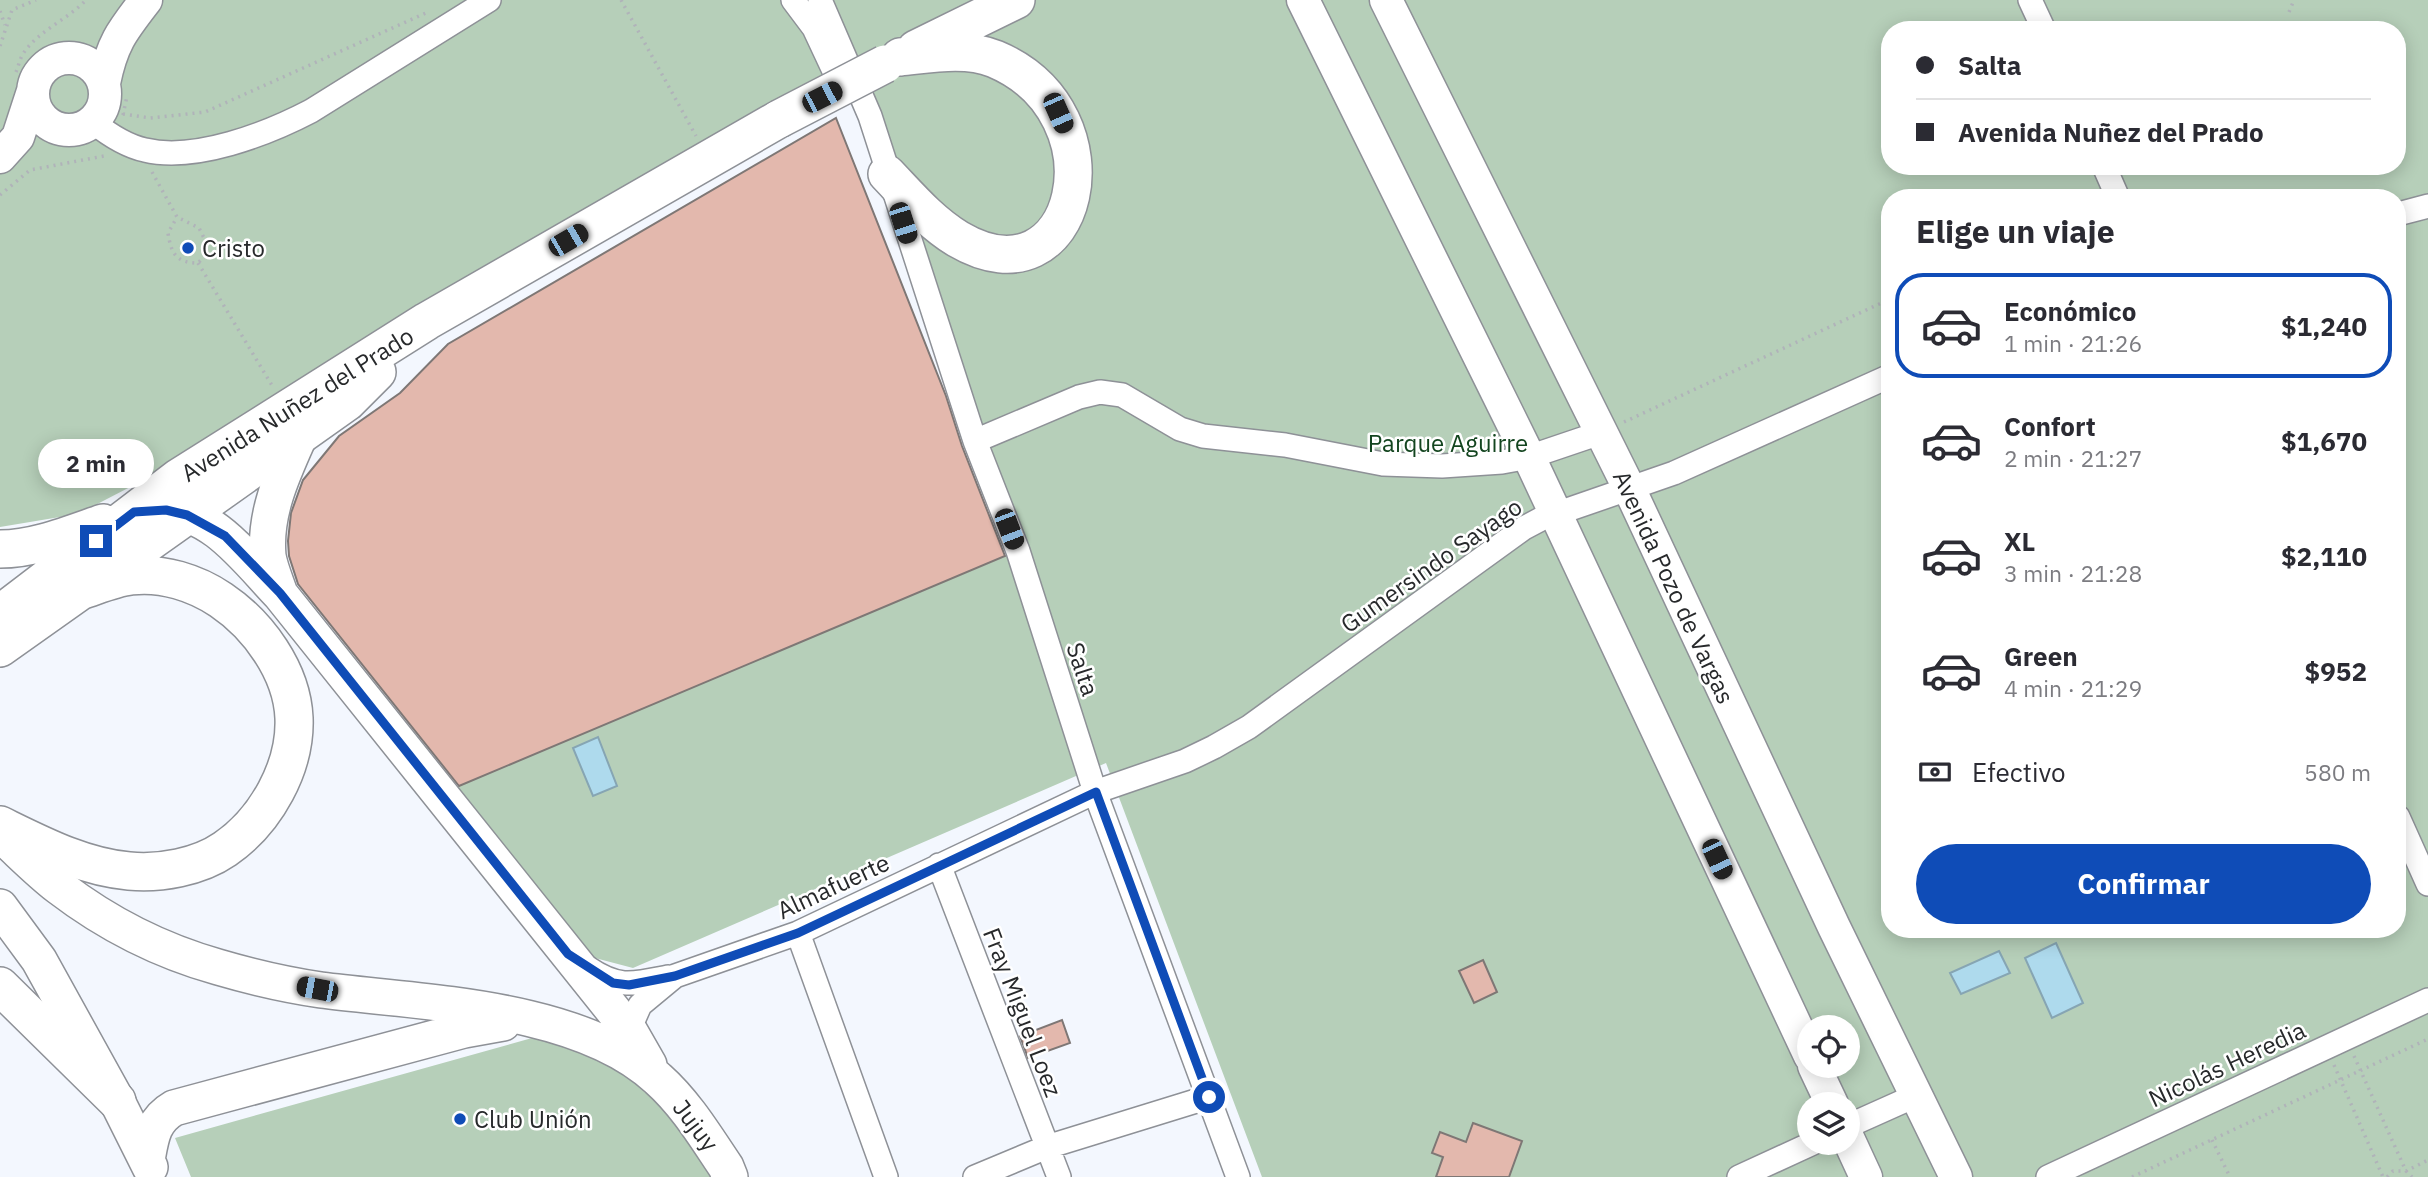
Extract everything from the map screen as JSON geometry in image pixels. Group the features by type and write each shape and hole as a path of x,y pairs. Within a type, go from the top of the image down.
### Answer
{"highway":[{"name":"Avenida Nuñez del Prado","path":"0,614 178,478 294,422 347,401 427,321 779,118 1016,0"},
{"path":"887,174 939,226 971,244 1001,254 1024,251 1057,230 1068,212 1073,190 1074,169 1066,129 1042,89 1018,71 994,58 973,53 947,52 893,60"},
{"name":"Avenida Nuñez del Prado","path":"0,648 187,515 294,422"},
{"path":"0,549 13,549 62,537 134,512"},
{"path":"0,825 50,850 97,866 130,872 164,871 195,863 225,849 253,824 288,764 294,738 294,714 282,670 261,636 235,610 208,591 167,577 131,576 80,591"},
{"path":"0,986 117,1101"}],"main road":[{"path":"103,131 100,114 116,84 112,49 123,29 146,0"},
{"path":"1303,0 1529,457 1797,1028"},
{"name":"Avenida Pozo de Vargas","path":"1386,0 1629,488 1828,915 1956,1177"},
{"path":"24,84 35,80 50,63 92,52 123,29"},
{"path":"72,58 92,66 116,84"},
{"path":"24,84 45,122 55,129 103,131"},
{"path":"6,152 18,138 24,84"},
{"path":"6,152 27,140 103,131"},
{"path":"280,593 268,557 271,512 294,422"},
{"path":"134,512 166,510 187,515 225,536 280,593 568,954 621,1039"},
{"path":"0,834 56,885 87,907 115,925 181,955 258,978 317,989 482,1010 621,1039"},
{"path":"0,907 39,960 117,1101 150,1169"},
{"path":"150,1169 153,1129 162,1115 174,1108 464,1030 527,1019"},
{"name":"Jujuy","path":"621,1039 685,1107 730,1177"},
{"path":"1856,1155 1866,1177"}],"street":[{"path":"103,131 145,150 168,153 215,146 279,126 350,88 489,0"},
{"path":"793,0 814,28 863,131 887,174"},
{"path":"820,0 870,116 887,174"},
{"path":"2031,0 2039,21"},
{"name":"Salta","path":"887,174 975,440 1018,551 1096,792 1238,1177"},
{"path":"2406,212 2428,206"},
{"name":"Gumersindo Sayago","path":"1096,792 1185,761 1249,727 1524,528 1555,514 1674,473 1881,380"},
{"path":"975,440 1079,397 1100,393 1122,395 1180,429 1203,436 1285,444 1359,461 1409,466 1442,466 1529,457 1600,433"},
{"name":"Almafuerte","path":"621,1039 640,1005 675,976 798,933 1096,792"},
{"path":"2406,835 2428,884"},
{"name":"Fray Miguel Loez","path":"939,866 1059,1177"},
{"path":"798,933 886,1177"},
{"path":"568,954 613,983 629,985 675,976"},
{"name":"Nicolás Heredia","path":"2048,1177 2428,1000"},
{"path":"1860,1121 1916,1096"},
{"path":"975,1177 1047,1147 1209,1097"},
{"path":"1739,1177 1797,1150"}],"path":[{"path":"0,46 12,10 36,0"},
{"path":"24,84 23,53 33,42 74,13 86,0"},
{"path":"621,0 709,159"},
{"path":"2289,12 2294,0"},
{"path":"0,11 5,26"},
{"path":"0,195 30,170 103,131 150,118 205,113 431,11"},
{"path":"103,131 116,84"},
{"path":"148,164 177,217 200,228 205,240 205,256 198,263 178,260 169,242 168,233 177,217"},
{"path":"198,263 294,422"},
{"path":"1600,433 1881,303"},
{"path":"2132,1177 2428,1039"},
{"path":"2336,1042 2361,1070 2406,1171 2412,1177"},
{"path":"2336,1042 2340,1080 2385,1177 2393,1171 2406,1171 2428,1160"},
{"path":"2212,1140 2230,1177"}],"green space":[{"name":"Parque Aguirre","path":"0,0 2428,0 2428,1177 1262,1177 1106,763 633,968 595,958 563,930 448,790 1018,551 857,56 188,457 78,514 0,527"},
{"name":"Club Unión","path":"532,1038 598,1053 663,1099 711,1177 191,1177 175,1138"}],"water":[{"path":"598,737 617,786 593,796 573,748"},
{"path":"2056,943 2083,1003 2052,1018 2025,958"},
{"path":"1999,951 2010,973 1961,994 1950,973"}],"building":[{"path":"836,118 946,396 962,446 1005,556 459,786 298,584 289,556 288,541 291,513 303,480 339,436 400,393 448,344"},
{"path":"1483,960 1497,992 1474,1003 1459,971"},
{"path":"1062,1020 1070,1043 1028,1058 1020,1036"},
{"path":"1473,1123 1522,1141 1509,1177 1436,1177 1443,1157 1432,1153 1440,1132 1466,1142"}],"place":[{"name":"Cristo","path":"188,248"},
{"name":"Club Unión","path":"460,1119"}],"route":[{"path":"96,541 134,512 166,510 187,515 225,536 280,593 568,954 613,983 629,985 675,976 798,933 1096,792 1209,1097"}]}
